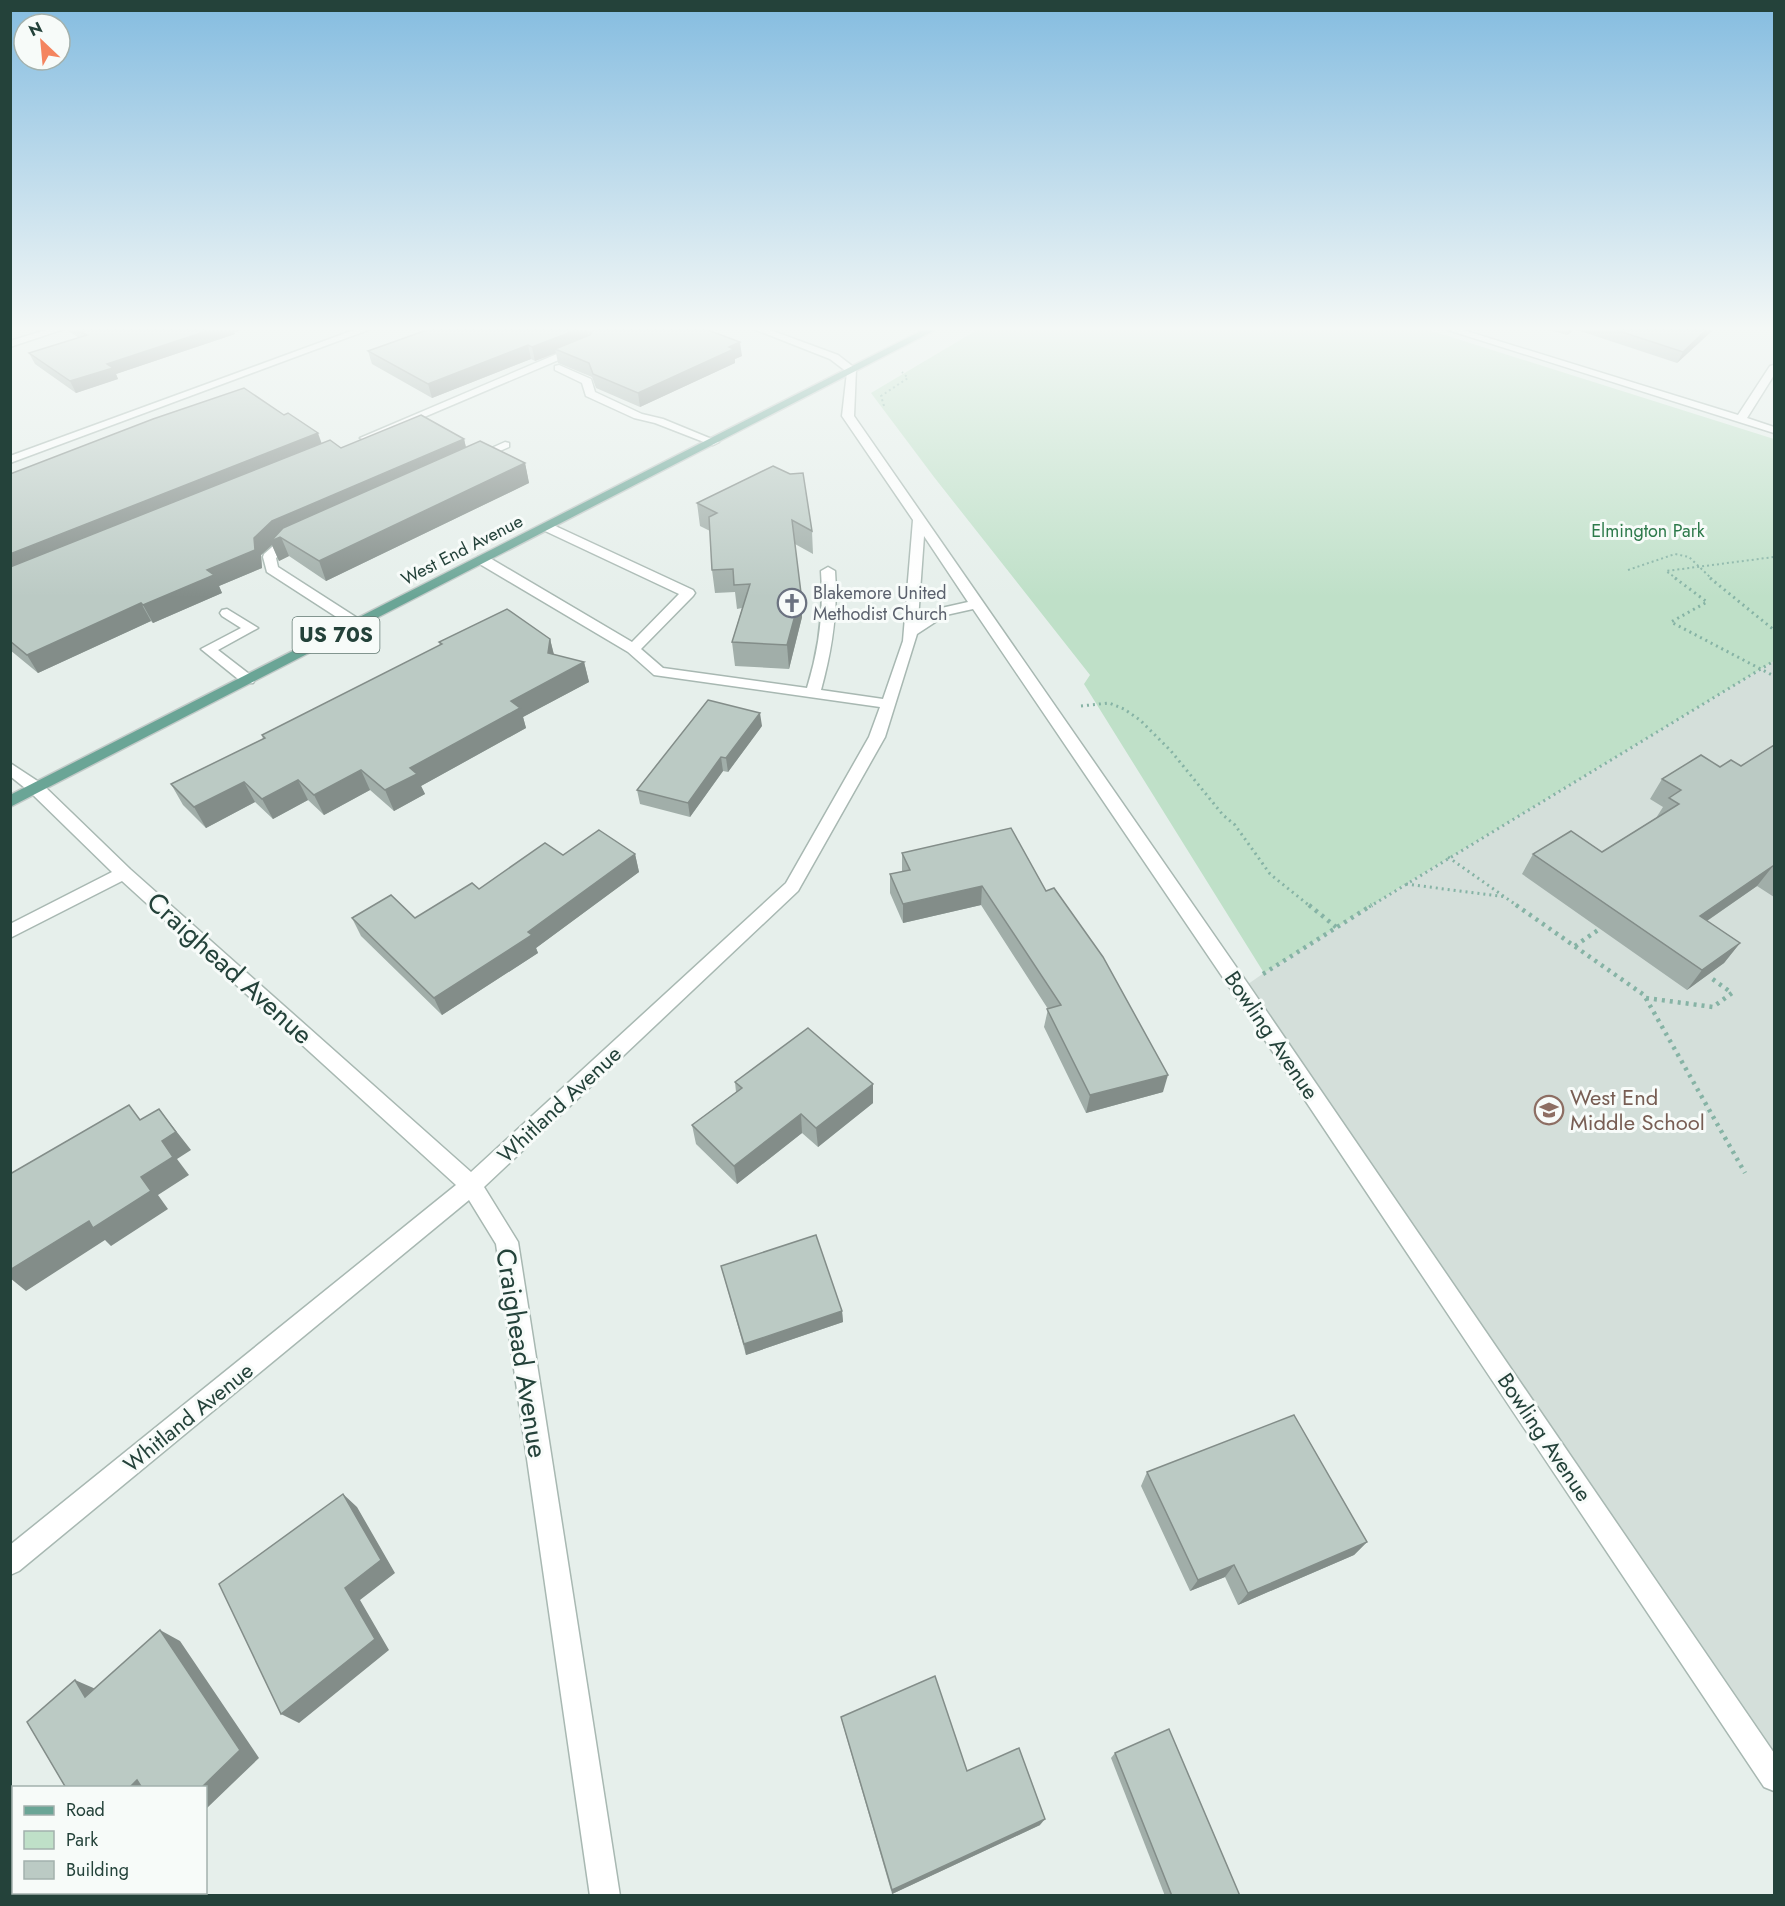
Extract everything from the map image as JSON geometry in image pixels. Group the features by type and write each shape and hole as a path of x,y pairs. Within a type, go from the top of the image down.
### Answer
{"main road":[{"name":"West End Avenue","path":"10,801 758,419"}],"street":[{"path":"10,460 121,419"},
{"path":"357,442 411,419"},
{"path":"650,419 713,442"},
{"name":"Bowling Avenue","path":"850,419 1774,1777"},
{"path":"1737,419 1774,430"},
{"path":"463,463 505,445"},
{"name":"Whitland Avenue","path":"10,1562 471,1185 792,887 878,737 910,641 919,519"},
{"path":"547,527 688,593 633,650"},
{"path":"306,533 285,543 269,557 272,569 357,624"},
{"path":"483,560 633,650 659,672 889,704"},
{"path":"813,693 824,656 830,621 831,600 828,571"},
{"path":"911,632 930,616 950,609 977,604"},
{"path":"227,613 251,628 208,649 248,680"},
{"name":"Craighead Avenue","path":"10,768 36,788 124,873 471,1185 507,1242 605,1896"},
{"path":"10,932 124,873"}],"path":[{"path":"1628,570 1675,554 1689,557 1721,588 1774,630"},
{"path":"1774,557 1666,571 1707,602 1671,622 1774,676"},
{"path":"1240,989 1448,857 1774,661"},
{"path":"1081,706 1100,702 1111,704 1135,717 1153,731 1223,815 1235,825 1270,874 1336,927"},
{"path":"1448,857 1507,897 1645,998 1745,1173"},
{"path":"1405,884 1507,897"},
{"path":"1575,946 1598,930"},
{"path":"1645,998 1713,1007 1732,993 1711,978"}],"shaded area":[{"name":"West End Middle School","path":"1774,661 1774,1777 1241,989 1448,857"}],"green space":[{"name":"Elmington Park","path":"890,419 1711,419 1774,439 1774,661 1405,884 1264,973 1084,684 1090,675"}],"building":[{"path":"153,419 297,419 318,433 10,554 10,474"},
{"path":"411,419 428,419 464,439 272,521 254,538 255,550 207,570 214,575 143,605 141,603 27,655 10,641 10,567 330,440 341,448"},
{"path":"480,441 525,463 319,561 280,537 271,541 283,528"},
{"path":"773,466 790,474 803,473 812,531 792,520 801,593 787,645 732,642 750,584 734,585 733,569 712,570 709,517 717,513 697,503"},
{"path":"507,609 550,639 548,653 584,662 511,701 520,708 410,768 417,774 385,790 361,770 314,795 298,780 262,799 244,782 194,807 171,784 265,738 262,735"},
{"path":"708,700 760,713 726,758 721,757 688,803 637,790"},
{"path":"1774,745 1774,867 1700,916 1740,943 1702,970 1533,854 1571,831 1602,852 1679,804 1669,798 1681,790 1662,779 1701,755 1720,767 1731,760 1741,766"},
{"path":"1011,828 1046,891 1054,888 1103,957 1168,1075 1090,1095 1047,1009 1061,1005 982,886 903,904 890,874 910,870 902,853"},
{"path":"599,830 635,854 528,932 532,935 434,998 352,918 391,895 415,918 472,883 479,889 545,843 563,855"},
{"path":"808,1028 873,1084 816,1128 801,1114 734,1166 692,1125 742,1088 735,1082"},
{"path":"129,1105 140,1120 159,1109 176,1132 162,1141 173,1157 141,1177 151,1191 93,1228 89,1221 10,1270 10,1174"},
{"path":"816,1235 842,1311 744,1344 721,1266"},
{"path":"1294,1415 1367,1542 1248,1593 1234,1565 1198,1580 1147,1472"},
{"path":"343,1494 381,1560 345,1588 375,1639 281,1714 219,1584"},
{"path":"160,1630 240,1750 203,1786 141,1786 137,1780 131,1786 65,1786 27,1722 75,1680 85,1697"},
{"path":"935,1676 967,1771 1019,1748 1045,1819 892,1890 841,1717"},
{"path":"1169,1729 1240,1896 1172,1896 1115,1753"}],"place":[{"name":"Blakemore United Methodist Church","path":"792,603"},
{"name":"West End Middle School","path":"1549,1110"}]}
